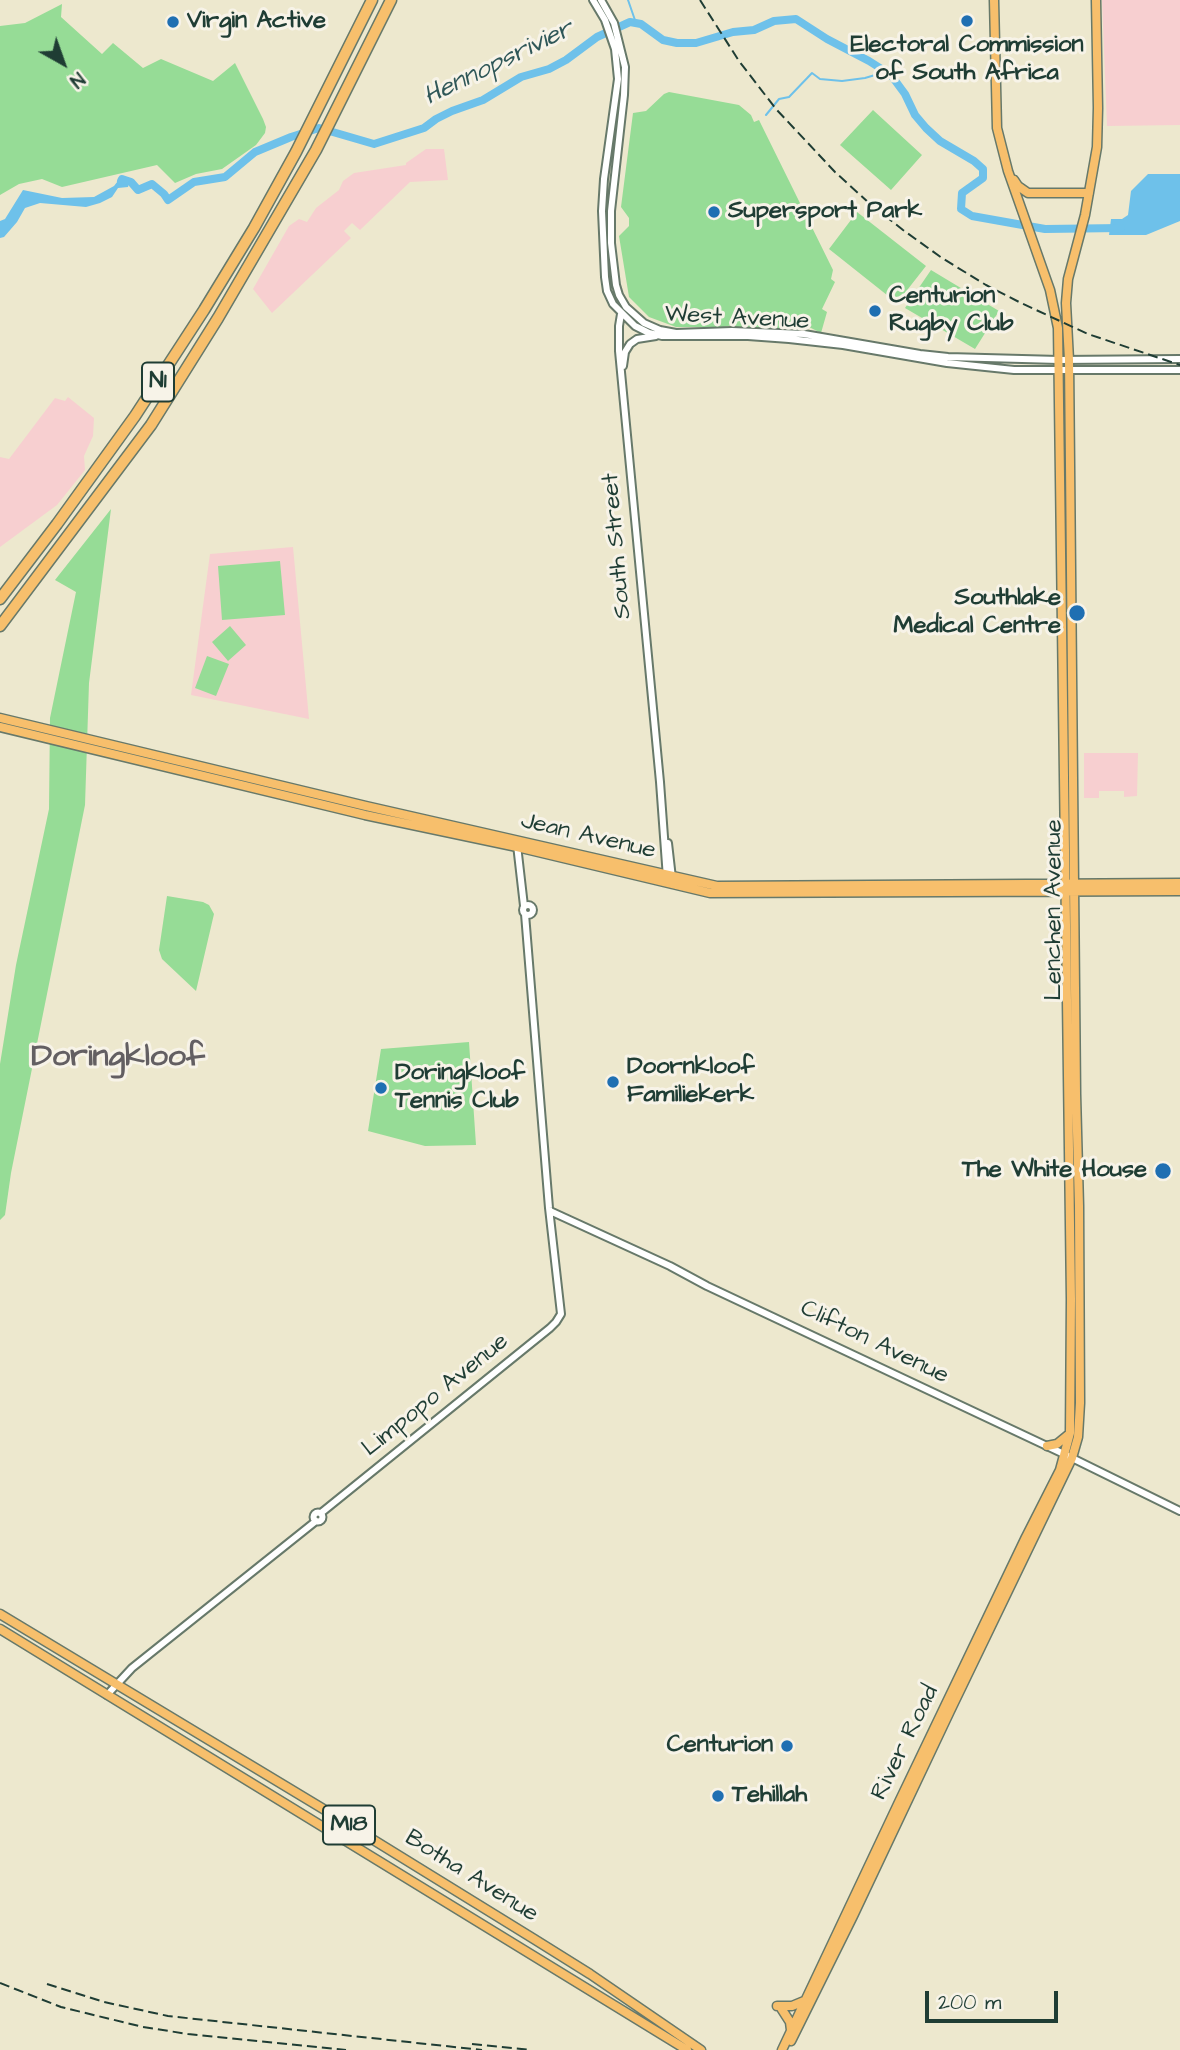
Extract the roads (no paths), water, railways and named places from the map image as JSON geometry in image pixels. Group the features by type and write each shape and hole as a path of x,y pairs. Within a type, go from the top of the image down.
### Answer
{"highway":[{"name":"N1","path":"0,599 142,406 204,310 296,152 372,0"},
{"name":"N1","path":"0,626 151,425 218,318 316,150 390,0"}],"main road":[{"name":"Lenchen Avenue","path":"994,0 997,128 1008,171 1054,303 1058,328 1080,1403 1078,1437 1069,1457"},
{"name":"Lenchen Avenue","path":"1069,1457 1069,360 1066,288 1089,193 1098,128 1096,0"},
{"path":"1075,193 1090,178 1094,164"},
{"path":"1008,171 1018,187 1028,193 1089,193"},
{"name":"Jean Avenue","path":"0,718 415,817 717,894 763,890 992,884 1180,891"},
{"name":"Jean Avenue","path":"0,727 447,832 517,843"},
{"path":"98,742 124,753 131,759"},
{"path":"211,769 214,775 240,782 244,786"},
{"path":"415,817 416,821 441,827 447,832"},
{"name":"Jean Avenue","path":"763,890 1016,892 1180,883"},
{"path":"992,884 995,889 1010,889 1016,892"},
{"path":"1143,884 1146,888 1158,891"},
{"path":"1047,1446 1063,1441 1070,1433"},
{"name":"River Road","path":"785,2050 804,2001 1026,1537 1069,1457"},
{"name":"River Road","path":"785,2050 848,1928 1069,1457"},
{"name":"Botha Avenue","path":"0,1614 590,1974 701,2050"},
{"name":"Botha Avenue","path":"0,1629 687,2050"},
{"path":"791,2030 790,2022 779,2007 804,2001"}],"street":[{"path":"593,0 608,15"},
{"path":"603,0 625,67 611,221 616,285 626,307 621,314 611,300 606,286 601,231 604,179 618,79 618,48"},
{"name":"West Avenue","path":"626,307 644,323 671,332 789,333 934,356 1059,360 1180,359"},
{"name":"West Avenue","path":"621,314 640,329 662,336 769,337 1014,370 1180,370"},
{"name":"South Street","path":"621,314 618,335 664,803 669,880"},
{"path":"622,379 625,352 630,344 642,338 662,336"},
{"path":"517,843 527,910 552,1227"},
{"name":"Clifton Avenue","path":"550,1211 1180,1511"},
{"path":"552,1227 564,1217"},
{"name":"Limpopo Avenue","path":"107,1695 116,1683 205,1608 558,1320 561,1311 552,1227"}],"water":[{"path":"1148,174 1180,174 1180,221 1146,235 1109,235 1111,219 1122,219 1128,215 1131,191"},
{"path":"121,177 130,180 128,187 118,188 112,197 100,203 86,207 40,203 25,208 17,222 0,238 0,221 5,219 23,190 62,198 94,197 114,186"}],"waterway":[{"path":"628,0 636,23"},
{"name":"Hennopsrivier","path":"121,181 131,182 138,190 152,184 168,200 194,182 225,177 255,152 319,128 374,144 424,128 452,111 483,100 521,77 549,69 597,37 630,22 641,24 663,40 696,43 733,32 754,30 774,21 796,19 891,75 926,128 940,141 983,169 983,178 962,193 961,209 972,216 1045,229 1121,228"},
{"path":"766,115 779,99 789,97 812,73 820,79 842,81 885,72"}],"railway":[{"path":"700,0 739,61 776,109 835,172 903,230 942,258 1021,303 1088,334 1180,365"},
{"path":"0,1983 61,2007 143,2027 346,2050"},
{"path":"47,1984 104,2002 168,2016 482,2050"},
{"path":"472,2044 531,2050"}],"place":[{"name":"Electoral Commission of South Africa","path":"967,21"},
{"name":"Virgin Active","path":"173,22"},
{"name":"Supersport Park","path":"714,212"},
{"name":"Centurion Rugby Club","path":"875,311"},
{"name":"Southlake Medical Centre","path":"1077,613"},
{"name":"Doornkloof Familiekerk","path":"613,1082"},
{"name":"Doringkloof Tennis Club","path":"381,1088"},
{"name":"The White House","path":"1163,1171"},
{"name":"Centurion","path":"787,1746"},
{"name":"Tehillah","path":"718,1796"}],"district":[{"name":"Doringkloof","path":"118,1058"}]}
